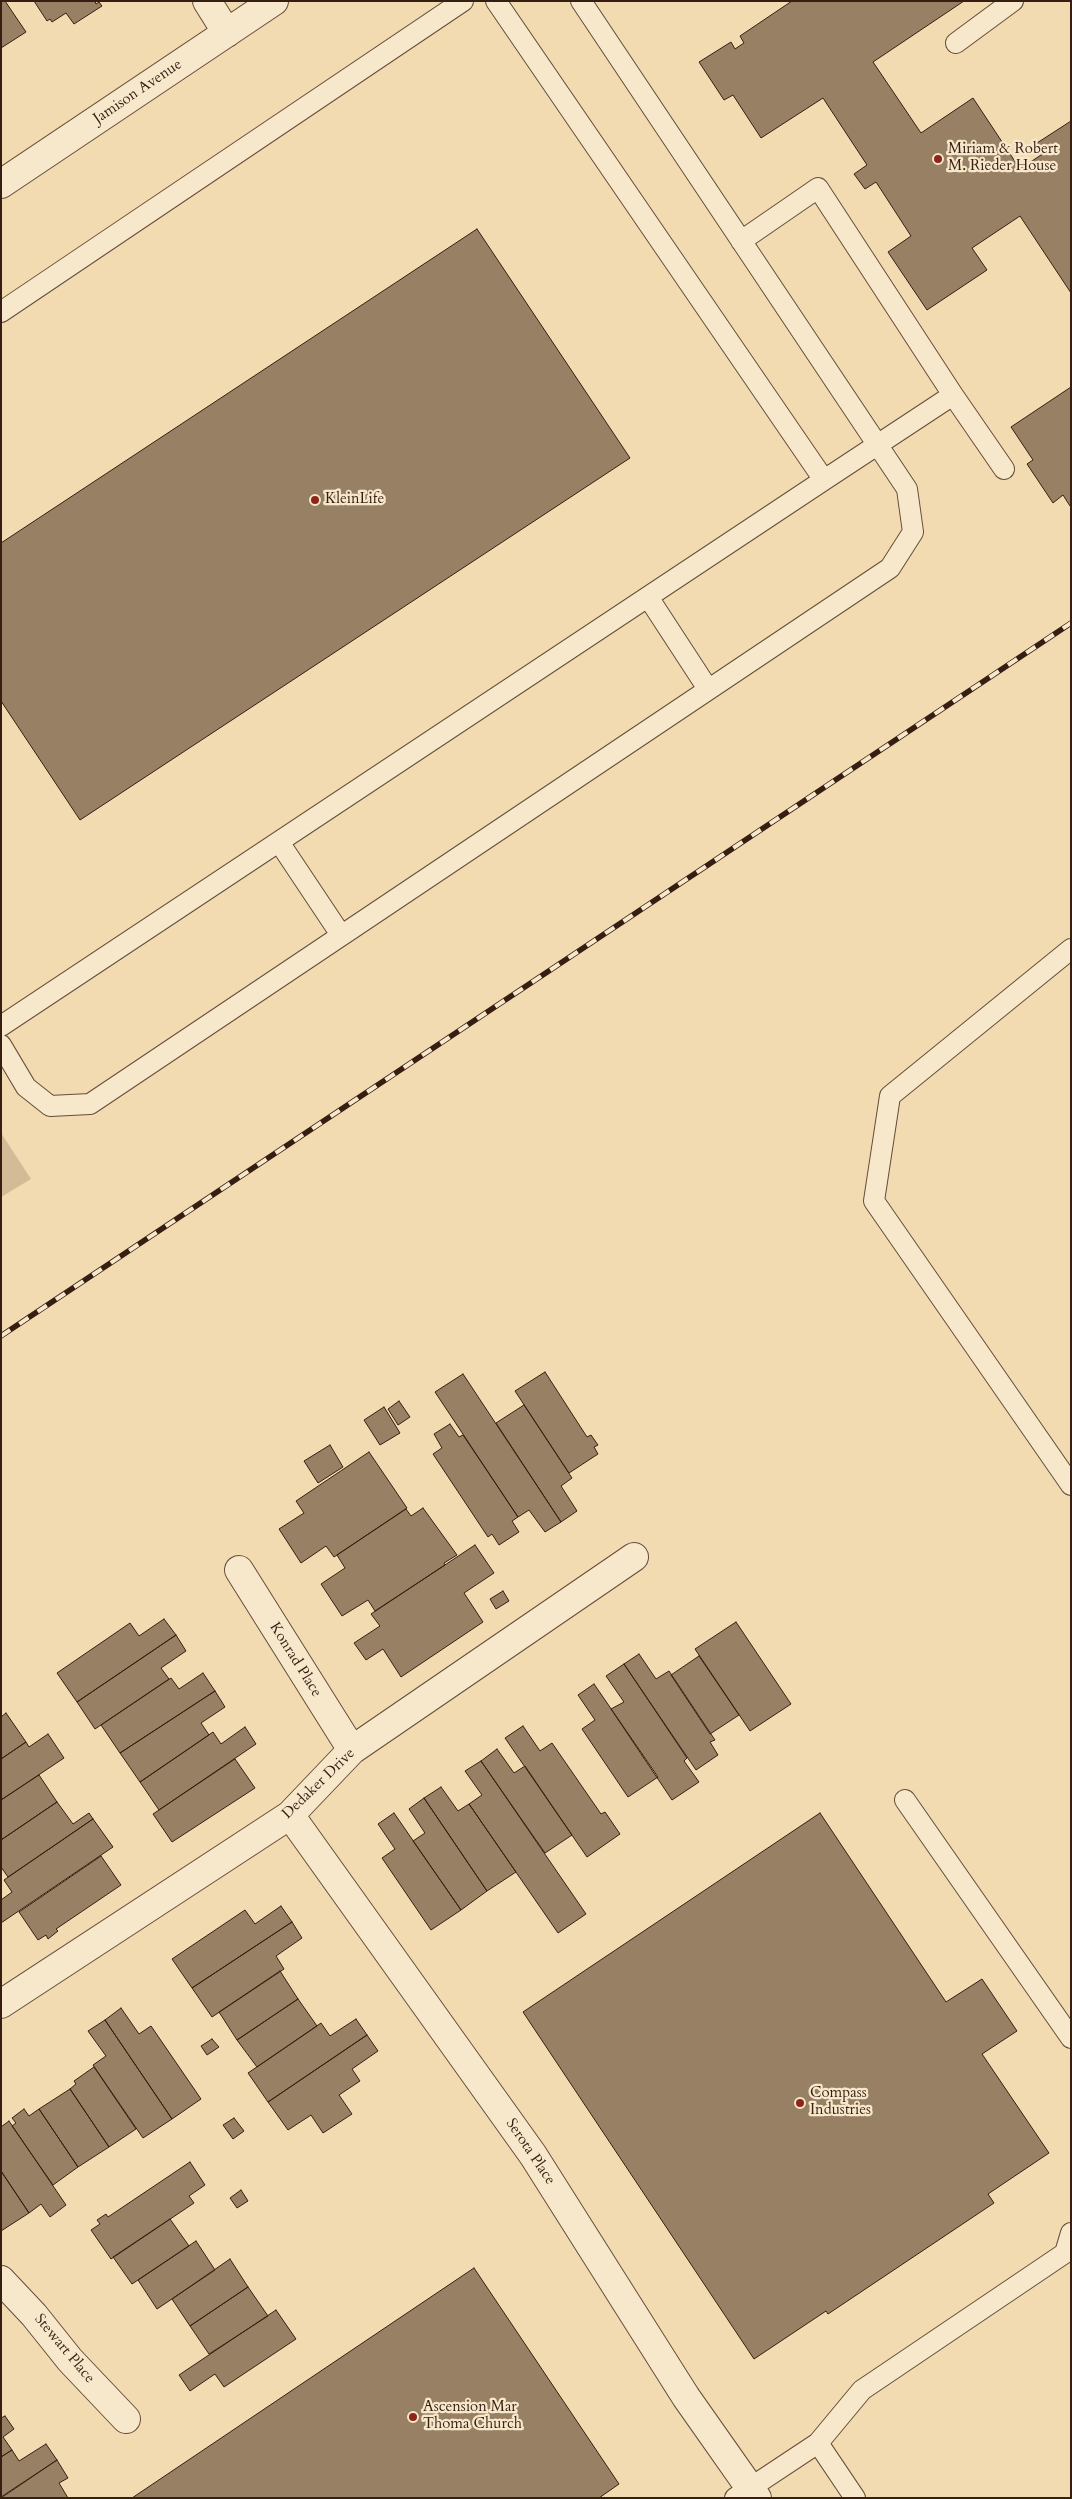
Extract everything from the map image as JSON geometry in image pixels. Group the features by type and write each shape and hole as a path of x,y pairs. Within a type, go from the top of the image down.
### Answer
{"street":[{"path":"207,1 227,33"},
{"name":"Jamison Avenue","path":"1,184 274,1"},
{"name":"Dedaker Drive","path":"1,2004 290,1815 352,1750 634,1558"},
{"name":"Konrad Place","path":"239,1570 352,1750"},
{"name":"Serota Place","path":"290,1815 533,2155 747,2494"},
{"name":"Stewart Place","path":"1,2280 34,2315 70,2360 126,2419"}],"lane":[{"path":"1,312 463,1"},
{"path":"496,1 824,480"},
{"path":"1,1045 26,1086 50,1106 90,1104 890,568 913,532 907,490 581,1"},
{"path":"956,43 1013,1"},
{"path":"741,241 818,188 953,395 1004,469"},
{"path":"1,1026 953,395"},
{"path":"648,597 708,689"},
{"path":"279,842 341,935"},
{"path":"1071,948 890,1096 874,1200 1071,1485"},
{"path":"905,1800 1071,2038"},
{"path":"747,2494 818,2443 862,2390 1065,2253 1071,2233"},
{"path":"818,2443 855,2498"}],"shaded area":[{"path":"1,1133 31,1179 1,1197"}],"building":[{"path":"1,1 5,1 26,32 1,48"},
{"path":"34,1 95,1 96,4 99,2 102,6 74,24 66,13 52,22 50,19 47,21"},
{"name":"Miriam & Robert M. Rieder House","path":"792,1 964,1 873,62 921,133 973,98 1020,169 1044,153 1037,143 1071,121 1071,293 1020,216 972,248 987,270 927,310 888,252 911,236 876,182 865,189 854,174 867,165 823,98 761,138 733,95 724,100 699,62 731,42 735,49 744,43 740,36"},
{"name":"KleinLife","path":"477,229 630,458 80,820 1,701 1,543"},
{"path":"1071,387 1070,506 1063,495 1053,503 1027,464 1033,460 1011,427"},
{"path":"545,1372 587,1437 591,1435 598,1445 594,1447 598,1454 569,1473 515,1391"},
{"path":"463,1374 561,1522 545,1532 529,1510 518,1517 435,1392"},
{"path":"399,1401 410,1417 398,1425 388,1409"},
{"path":"524,1405 572,1478 561,1486 577,1511 561,1522 496,1423"},
{"path":"384,1407 400,1433 380,1445 364,1420"},
{"path":"450,1424 459,1437 463,1435 518,1517 512,1521 519,1532 499,1545 492,1534 488,1537 433,1454 442,1448 434,1434"},
{"path":"330,1445 343,1467 318,1483 304,1461"},
{"path":"369,1452 407,1508 334,1557 326,1546 301,1563 279,1529 304,1513 296,1501"},
{"path":"423,1508 457,1555 375,1611 368,1600 342,1616 321,1584 345,1568 337,1555 406,1509 411,1516"},
{"path":"475,1545 494,1573 464,1593 483,1622 401,1677 383,1649 366,1660 354,1643 380,1626 371,1614"},
{"path":"503,1591 509,1601 496,1609 490,1599"},
{"path":"164,1619 176,1635 77,1702 57,1673 130,1623 139,1636"},
{"path":"736,1622 791,1704 750,1731 695,1649"},
{"path":"176,1635 186,1651 161,1668 169,1679 95,1729 77,1702"},
{"path":"639,1654 656,1679 669,1671 715,1740 710,1742 718,1755 696,1770 624,1664"},
{"path":"699,1656 739,1715 710,1734 671,1675"},
{"path":"624,1664 687,1758 684,1761 699,1782 672,1800 611,1709 624,1702 606,1676"},
{"path":"203,1673 215,1691 120,1753 101,1725 171,1678 179,1689"},
{"path":"594,1684 658,1777 628,1797 582,1729 595,1720 578,1695"},
{"path":"215,1691 225,1707 201,1723 209,1735 140,1782 120,1753"},
{"path":"6,1713 26,1742 1,1759 1,1717"},
{"path":"523,1726 540,1751 552,1743 601,1814 605,1812 620,1834 587,1857 505,1738"},
{"path":"245,1727 256,1744 159,1810 140,1782 213,1732 221,1744"},
{"path":"48,1734 64,1758 1,1800 1,1759 26,1742 29,1747"},
{"path":"497,1749 514,1773 525,1766 572,1835 545,1853 481,1761"},
{"path":"235,1759 255,1788 172,1842 153,1814"},
{"path":"481,1761 586,1914 558,1933 469,1804 482,1795 465,1771"},
{"path":"39,1775 57,1802 1,1840 1,1800"},
{"path":"441,1787 458,1811 469,1804 516,1872 487,1891 424,1798"},
{"path":"424,1798 487,1891 461,1910 413,1841 425,1833 409,1809"},
{"path":"57,1802 73,1824 89,1813 93,1819 8,1877 1,1867 1,1840"},
{"path":"394,1813 461,1910 431,1930 382,1858 395,1849 378,1824"},
{"name":"Compass Industries","path":"820,1813 946,2002 982,1979 1017,2031 982,2054 1049,2153 988,2194 994,2203 828,2314 826,2311 754,2359 523,2012"},
{"path":"93,1819 113,1847 1,1923 1,1900 12,1892 4,1880"},
{"path":"101,1856 121,1885 56,1929 58,1931 48,1939 46,1935 38,1940 19,1912"},
{"path":"281,1906 292,1922 192,1988 172,1959 245,1910 255,1924"},
{"path":"292,1922 302,1938 276,1956 284,1969 212,2017 192,1988"},
{"path":"280,1971 298,1999 237,2040 219,2012"},
{"path":"298,1999 317,2026 257,2067 237,2040"},
{"path":"121,2008 139,2034 151,2026 201,2099 172,2119 105,2020"},
{"path":"356,2019 367,2035 268,2102 248,2073 321,2023 330,2036"},
{"path":"105,2020 172,2119 143,2138 93,2065 106,2056 88,2031"},
{"path":"367,2035 378,2051 352,2069 360,2081 339,2095 352,2114 323,2133 311,2115 288,2130 268,2102"},
{"path":"212,2039 219,2047 207,2055 201,2046"},
{"path":"94,2067 136,2129 109,2147 70,2089 76,2084 74,2081"},
{"path":"70,2089 109,2147 78,2167 39,2109"},
{"path":"24,2109 29,2116 39,2109 78,2167 53,2185 12,2126 16,2123 12,2118"},
{"path":"234,2118 244,2131 233,2139 223,2125"},
{"path":"9,2121 66,2205 50,2217 41,2204 29,2213 1,2171 1,2127"},
{"path":"190,2162 205,2185 189,2196 194,2203 111,2259 91,2230 100,2224 97,2220 106,2214 108,2217"},
{"path":"1,2171 29,2213 1,2231"},
{"path":"241,2190 248,2201 237,2208 230,2198"},
{"path":"170,2219 189,2246 132,2284 113,2257"},
{"path":"196,2241 215,2270 157,2309 138,2280"},
{"path":"230,2259 248,2287 190,2326 172,2299"},
{"name":"Ascension Mar Thoma Church","path":"474,2268 619,2484 599,2498 132,2498"},
{"path":"248,2287 268,2316 209,2354 190,2326"},
{"path":"276,2310 296,2339 224,2387 215,2374 190,2391 179,2375"},
{"path":"5,2416 14,2429 3,2437 12,2450 1,2457 1,2418"},
{"path":"46,2444 57,2460 1,2497 1,2457 12,2450 19,2461"},
{"path":"57,2460 68,2478 59,2483 68,2498 1,2498"}],"railway":[{"path":"1,1336 1071,623"}],"place":[{"name":"Miriam & Robert M. Rieder House","path":"938,159"},
{"name":"KleinLife","path":"315,500"},
{"name":"Compass Industries","path":"800,2103"},
{"name":"Ascension Mar Thoma Church","path":"413,2417"}]}
